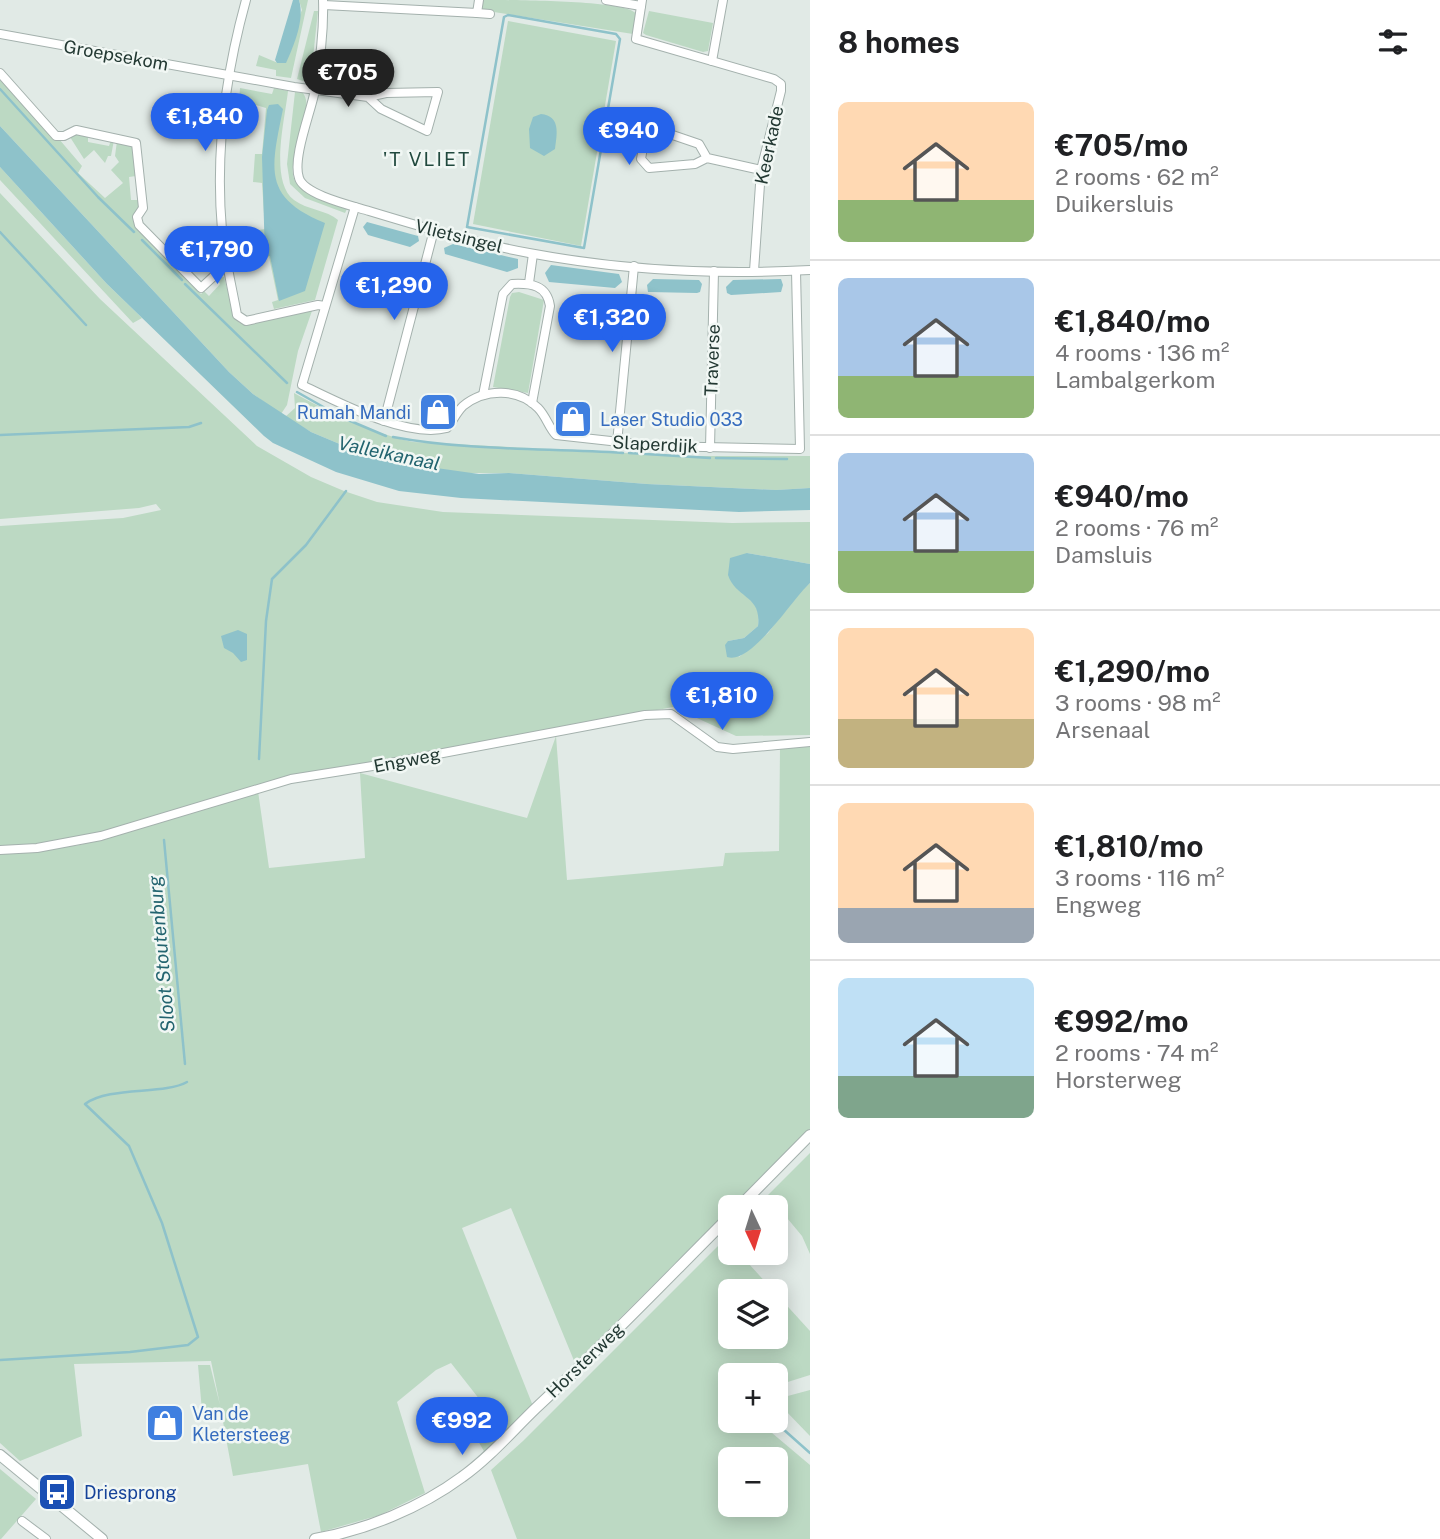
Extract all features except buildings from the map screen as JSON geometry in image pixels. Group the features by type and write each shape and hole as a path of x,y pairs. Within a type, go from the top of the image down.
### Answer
{"street":[{"path":"246,0 228,74 219,150 227,264 237,315 246,321 318,304 325,306"},
{"path":"477,13 479,0"},
{"path":"606,0 642,3"},
{"path":"712,61 723,0"},
{"path":"323,2 399,4 490,14"},
{"name":"Vlietsingel","path":"323,2 315,89 298,164 299,180 309,190 355,207 434,230 533,254 634,266 714,271 810,270"},
{"name":"Keerkade","path":"642,3 636,39 774,79 780,84 781,91 761,170 754,271"},
{"name":"Groepsekom","path":"0,34 368,97"},
{"path":"0,73 56,136 64,136 76,130 136,143 143,208 137,217 139,225 201,288 227,264"},
{"path":"438,92 427,131 382,109 368,97 386,93 438,92"},
{"path":"707,158 699,144 657,130 645,136 641,159 649,168 695,164 707,158 761,170"},
{"path":"355,207 302,385 384,421 416,428 447,428 465,405 483,395 509,393 532,403 550,306 548,295 529,283 512,284 503,293 483,395"},
{"path":"384,421 434,230"},
{"path":"529,283 533,254"},
{"path":"617,443 634,266"},
{"name":"Traverse","path":"710,447 714,271"},
{"name":"Slaperdijk","path":"532,403 543,413 556,435 617,443 800,449 796,271"},
{"name":"Engweg","path":"0,850 37,848 101,836 291,779 645,715 671,714 717,747 733,749 810,742"},
{"path":"751,1195 810,1135"},
{"name":"Horsterweg","path":"315,1539 365,1526 393,1515 422,1502 463,1477 584,1363 718,1228"},
{"path":"0,1455 94,1537"},
{"path":"22,1521 46,1539"}],"green space":[{"path":"299,0 308,0 291,78 276,76 276,70 256,66 259,55 278,63 302,10"},
{"path":"483,0 590,3 628,9 636,14 633,34 481,10"},
{"path":"314,11 318,11 311,76 303,81 297,79"},
{"path":"649,11 713,23 708,51 703,52 643,33"},
{"path":"508,21 616,41 581,246 473,224"},
{"path":"0,80 52,136 59,139 82,166 78,173 105,198 123,183 111,170 119,162 115,156 117,141 133,146 136,176 129,177 131,200 139,200 139,206 133,220 201,294 204,291 209,296 220,284 216,278 224,277 235,318 240,323 313,308 298,351 287,405 281,414 229,372 0,126"},
{"path":"240,88 272,94 274,88 288,91 280,149 282,179 286,191 299,203 338,220 315,300 274,309 272,302 278,300 269,257 262,258 259,230 265,229 262,183 253,182 255,154 262,154 266,108 239,100"},
{"path":"295,92 305,96 306,109 294,158 295,180 310,194 347,209 345,213 305,198 290,184 287,164"},
{"path":"74,134 88,136 88,142 109,146 111,140 114,140 111,156 108,156 105,163 94,150 84,159 70,137"},
{"path":"0,167 107,284 142,318 133,323 0,180"},
{"path":"0,193 100,299 257,446 311,477 344,491 377,502 443,512 732,523 810,522 810,564 747,553 747,597 757,610 758,626 744,638 728,641 739,657 768,633 797,594 810,583 810,735 736,736 673,707 240,791 99,833 42,845 0,847 0,526 123,518 161,510 156,504 139,508 0,519"},
{"path":"519,292 544,300 528,393 493,387 510,297 512,293"},
{"path":"294,393 352,422 413,442 683,456 810,456 810,488 776,490 647,484 509,473 456,473 354,450 311,432 285,417 295,408"},
{"path":"556,736 567,880 723,866 725,853 779,851 780,748 810,746 810,1129 744,1195 718,1195 718,1221 575,1363 511,1208 462,1228 533,1406 485,1453 462,1413 480,1400 451,1363 436,1370 397,1402 425,1493 380,1515 321,1532 308,1464 233,1476 221,1411 202,1411 198,1365 210,1365 220,1405 211,1361 74,1364 82,1436 20,1461 0,1443 0,853 80,845 258,791 269,868 365,858 360,773 527,818"},
{"path":"810,1153 810,1254 802,1236 788,1219 788,1195 768,1195"},
{"path":"718,1246 718,1265 750,1265 763,1279 718,1279 718,1349 788,1349 788,1307 810,1331 810,1375 788,1382 788,1363 718,1363 718,1433 772,1433 810,1465 810,1539 517,1539 491,1470"},
{"path":"810,1390 810,1436 788,1413 788,1396"},
{"path":"0,1469 36,1499 1,1539 0,1539"}],"water":[{"path":"293,0 299,0 301,15 298,32 286,63 277,63 275,60"},
{"path":"278,104 283,109 274,165 276,179 290,203 325,223 305,291 279,301 270,256 265,256 262,157 267,110 269,105"},
{"path":"541,114 552,118 557,132 555,149 544,156 530,148 529,129 533,117"},
{"path":"0,126 229,372 253,394 311,432 354,450 408,464 479,474 509,473 647,484 776,490 810,488 810,510 739,512 461,498 399,491 336,472 273,443 107,284 0,167"},
{"path":"367,222 418,236 419,241 410,247 368,235 363,227"},
{"path":"453,244 518,259 518,268 507,272 445,254 444,248"},
{"path":"551,265 619,274 622,282 615,288 549,282 545,273"},
{"path":"653,279 699,280 702,284 700,292 697,293 648,292 647,285"},
{"path":"781,279 781,292 727,293 726,287 733,280"},
{"path":"747,553 810,564 810,583 771,629 748,651 737,657 727,657 725,645 728,641 744,638 758,626 756,608 737,589 728,575 730,558"},
{"path":"238,630 247,634 247,660 241,662 224,648 221,636"}],"waterway":[{"path":"508,15 616,34 620,39 584,248 467,227 504,17 508,15"},
{"path":"0,89 98,197 134,232"},
{"path":"0,232 86,325"},
{"path":"142,240 182,280"},
{"path":"185,284 287,383"},
{"name":"Valleikanaal","path":"297,392 341,417 386,436"},
{"path":"0,435 189,427 201,423"},
{"name":"Valleikanaal","path":"393,437 479,447 623,453"},
{"path":"629,453 710,458"},
{"path":"716,458 787,459"},
{"name":"Sloot Stoutenburg","path":"259,759 266,621 272,579 306,545 346,491"},
{"name":"Sloot Stoutenburg","path":"164,840 185,1064"},
{"name":"Sloot Stoutenburg","path":"0,1360 130,1352 188,1345 198,1337 162,1223 129,1146 85,1104 108,1095 165,1088 187,1082"},
{"path":"788,1433 810,1453"}],"place":[{"name":"Rumah Mandi","path":"438,412"},
{"name":"Laser Studio 033","path":"573,419"},
{"name":"Van de Kletersteeg","path":"165,1423"},
{"name":"Driesprong","path":"57,1492"}],"district":[{"name":"'T VLIET","path":"427,159"}]}
